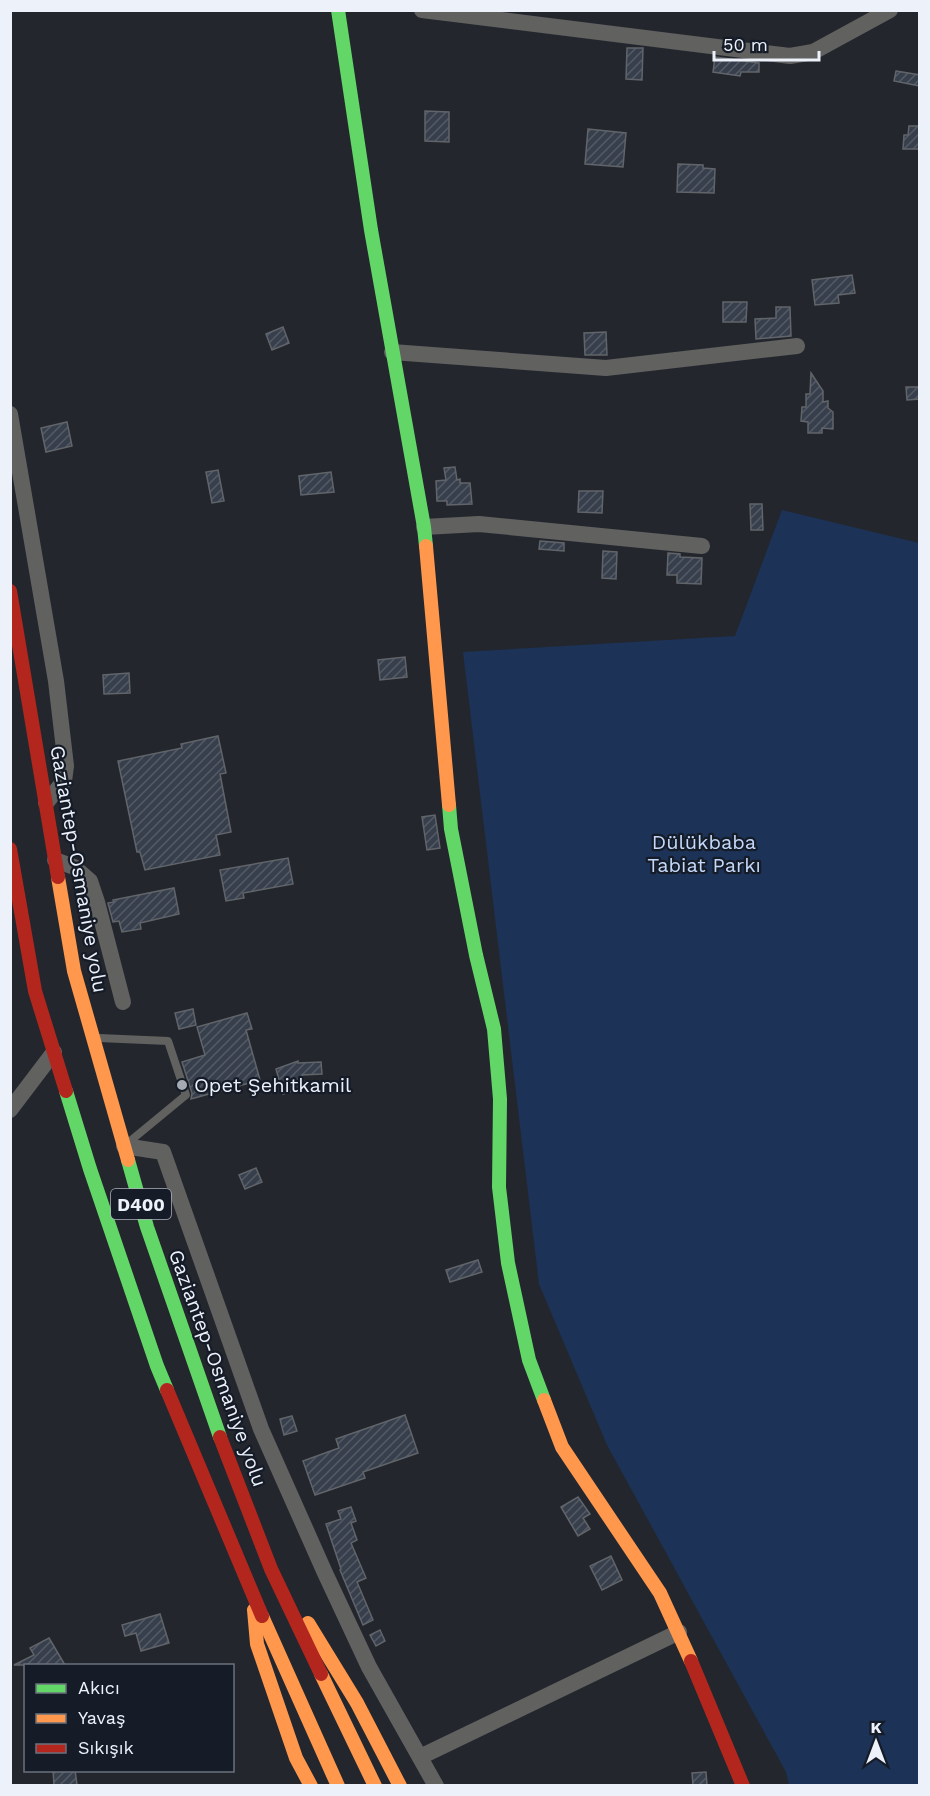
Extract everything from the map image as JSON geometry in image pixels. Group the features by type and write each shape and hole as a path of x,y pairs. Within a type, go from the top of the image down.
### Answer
{"main road":[{"path":"338,10 371,230 424,527 451,829 476,955 494,1029 500,1099 499,1187 508,1263 529,1360 562,1447 660,1593 679,1632 743,1785"},
{"name":"Gaziantep-Osmaniye yolu","path":"10,591 74,972 147,1227 210,1412 271,1569 375,1785"},
{"name":"D400","path":"10,849 35,991 90,1169 157,1366 254,1598 338,1785"},
{"path":"271,1569 331,1657 400,1785"},
{"path":"254,1598 257,1644 296,1758 311,1785"}],"street":[{"path":"422,10 790,56 813,52 890,10"},
{"path":"392,351 606,368 797,346"},
{"path":"10,414 56,681 66,766 64,781 46,803"},
{"path":"424,527 479,524 702,546"},
{"path":"55,860 74,867 90,881 98,902 123,1002"},
{"path":"10,1110 54,1052"},
{"path":"124,1146 163,1152 261,1429 369,1667 436,1785"},
{"path":"420,1757 679,1632"}],"lane":[{"path":"93,1038 168,1041 186,1095 124,1146"}],"green space":[{"name":"Dülükbaba Tabiat Parkı","path":"782,510 919,543 919,1785 789,1785 786,1772 607,1445 539,1284 463,652 735,636"}],"building":[{"path":"627,48 643,48 642,80 626,79"},
{"path":"715,57 759,63 759,72 741,72 740,76 713,72"},
{"path":"896,71 920,75 920,86 894,81"},
{"path":"425,111 449,112 449,142 425,141"},
{"path":"909,126 920,126 920,149 903,149 904,135 908,135"},
{"path":"588,129 626,133 623,167 585,164"},
{"path":"678,164 703,165 703,168 715,169 714,193 677,192"},
{"path":"852,275 855,293 838,295 839,303 815,305 812,280"},
{"path":"723,302 747,302 746,322 723,322"},
{"path":"776,307 790,307 791,336 756,339 755,319 776,318"},
{"path":"283,327 289,343 272,350 266,334"},
{"path":"606,332 607,355 585,355 584,333"},
{"path":"811,373 823,391 823,402 828,401 828,408 833,412 833,429 822,428 822,433 808,433 808,422 801,421 802,407 806,407 806,394 810,394"},
{"path":"906,387 919,387 920,399 907,400"},
{"path":"67,422 72,446 46,452 41,428"},
{"path":"455,467 457,480 460,479 460,483 470,483 472,504 447,505 447,501 437,501 436,481 446,480 444,468"},
{"path":"218,470 224,501 212,503 206,472"},
{"path":"331,472 334,492 301,495 299,476"},
{"path":"579,491 603,491 602,513 578,512"},
{"path":"750,504 762,504 763,530 751,530"},
{"path":"540,541 564,543 564,551 539,549"},
{"path":"603,551 617,552 616,579 602,578"},
{"path":"668,553 680,554 680,557 702,558 701,584 677,583 677,575 667,575"},
{"path":"405,657 407,677 380,680 378,660"},
{"path":"129,673 130,693 104,694 103,675"},
{"path":"218,736 226,773 220,774 231,832 216,835 220,855 145,870 140,852 137,852 118,761 182,748 181,744"},
{"path":"435,815 440,848 427,850 422,817"},
{"path":"288,858 293,884 243,893 244,898 226,901 220,870"},
{"path":"174,888 179,914 140,923 141,929 122,932 119,921 113,922 108,903 114,902 113,900"},
{"path":"193,1009 196,1025 179,1029 175,1013"},
{"path":"247,1013 252,1029 246,1030 260,1080 191,1099 192,1093 182,1062 205,1055 197,1027"},
{"path":"298,1061 298,1063 321,1062 322,1074 302,1075 305,1087 283,1094 276,1069"},
{"path":"256,1168 262,1182 245,1189 239,1175"},
{"path":"478,1260 482,1272 450,1282 446,1270"},
{"path":"405,1415 418,1453 363,1472 365,1478 315,1495 303,1461 339,1448 336,1439"},
{"path":"292,1416 297,1431 284,1435 280,1419"},
{"path":"578,1497 590,1514 583,1518 590,1529 578,1536 561,1507"},
{"path":"351,1507 356,1521 351,1523 357,1540 351,1543 366,1578 357,1582 373,1620 363,1625 340,1570 326,1524 341,1519 338,1511"},
{"path":"611,1556 622,1580 602,1590 590,1566"},
{"path":"160,1614 169,1643 141,1651 136,1633 125,1636 122,1625"},
{"path":"380,1630 385,1641 376,1646 370,1635"},
{"path":"49,1638 64,1664 14,1665 34,1655 30,1648"},
{"path":"53,1772 75,1772 77,1785 54,1785"},
{"path":"706,1772 707,1785 693,1785 692,1773"}],"traffic: fast":[{"path":"338,10 371,230 426,546"},
{"path":"449,805 451,829 476,955 494,1029 500,1099 499,1187 508,1263 529,1360 544,1400"},
{"path":"66,1091 90,1169 167,1390"},
{"path":"128,1160 147,1227 220,1437"}],"traffic: slow":[{"path":"426,546 449,805"},
{"path":"58,877 74,971 128,1160"},
{"path":"544,1400 562,1447 660,1593 691,1661"},
{"path":"254,1610 257,1644 296,1758 311,1786"},
{"path":"262,1616 338,1786"},
{"path":"308,1623 357,1703 400,1786"},
{"path":"321,1674 375,1786"}],"traffic: jam":[{"path":"10,591 58,877"},
{"path":"10,849 35,991 66,1091"},
{"path":"167,1390 262,1616"},
{"path":"220,1437 271,1569 321,1674"},
{"path":"691,1661 743,1786"}],"place":[{"name":"Opet Şehitkamil","path":"182,1085"}]}
